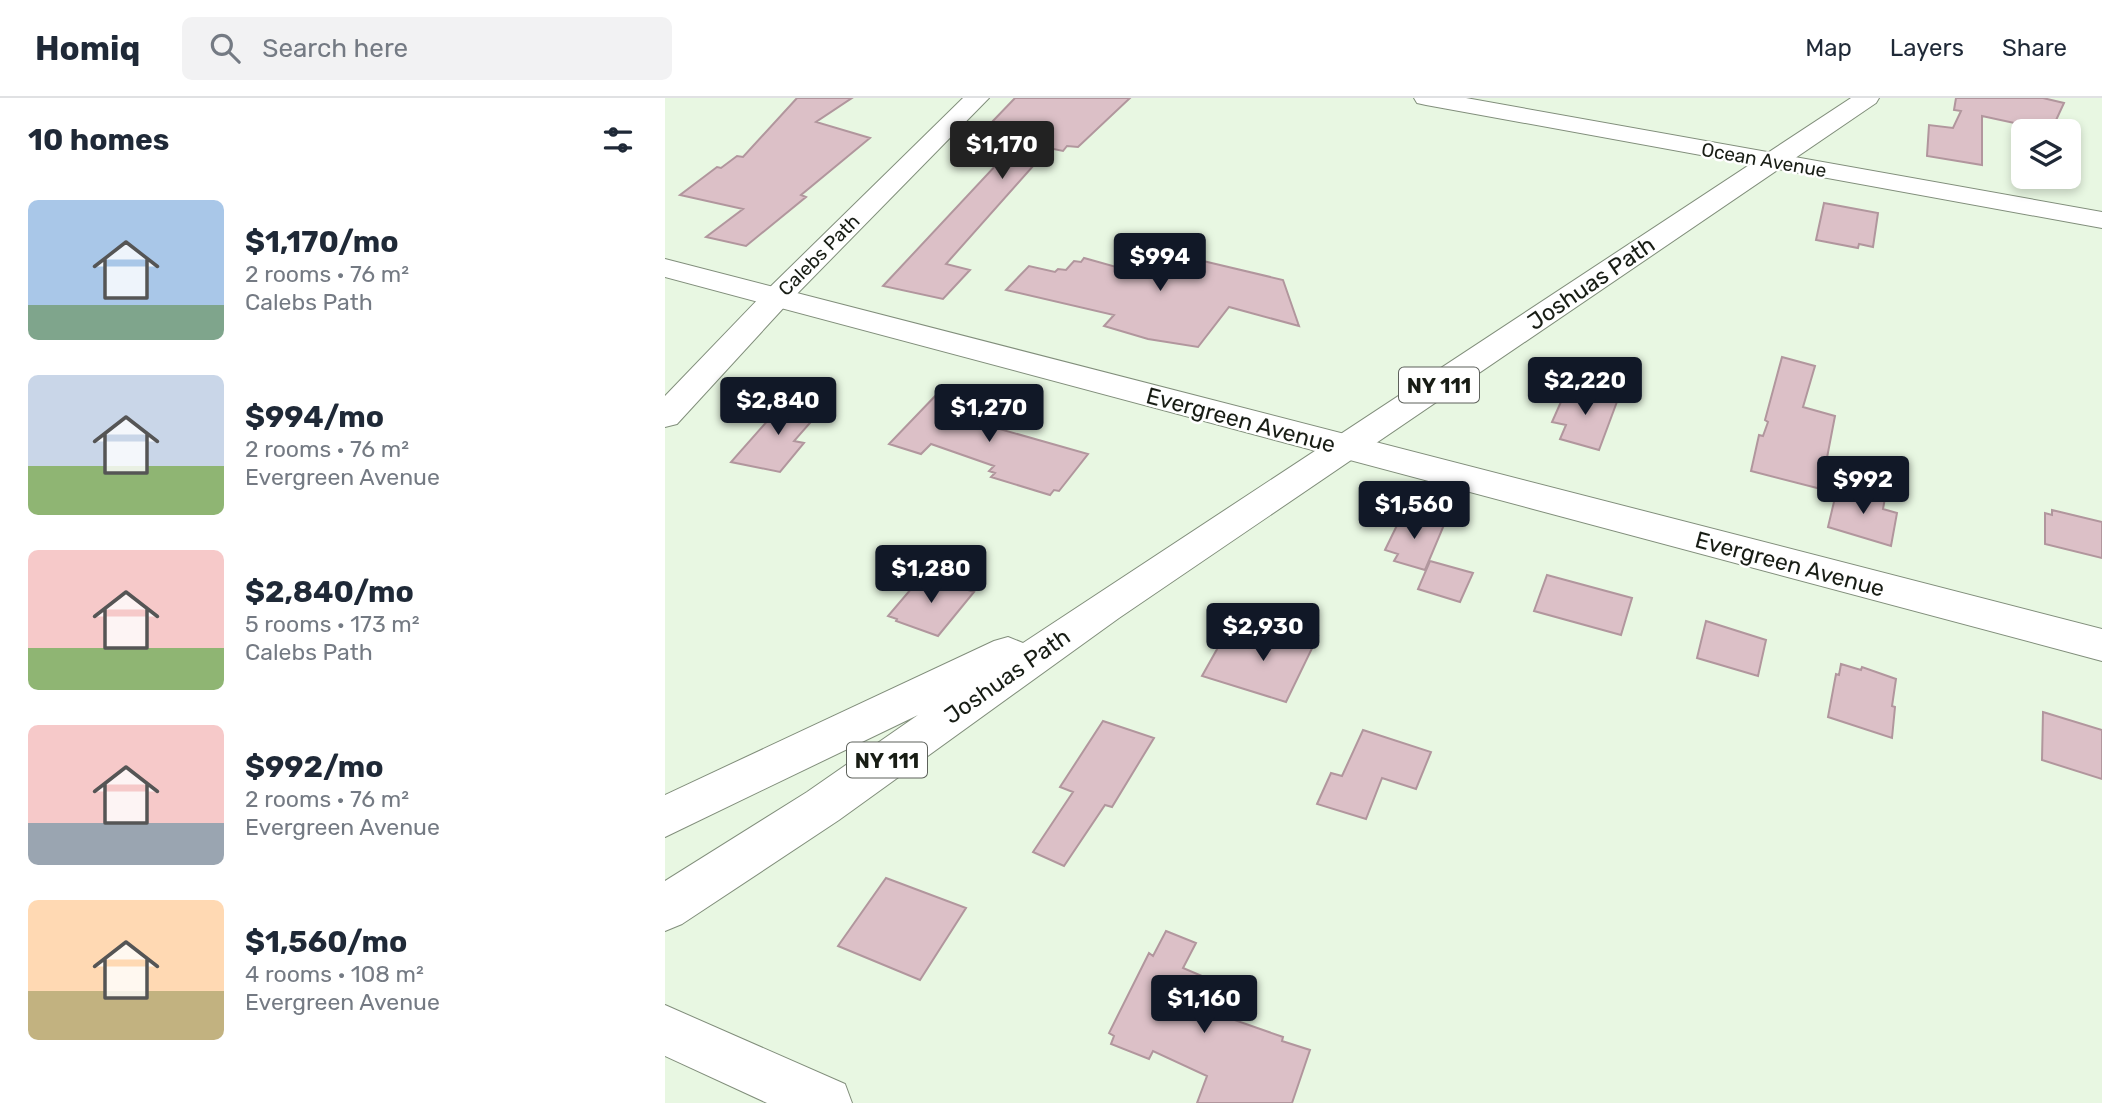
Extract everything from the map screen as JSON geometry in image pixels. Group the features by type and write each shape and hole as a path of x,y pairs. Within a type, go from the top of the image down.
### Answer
{"street":[{"name":"Calebs Path","path":"665,416 777,297 977,98"},
{"name":"Ocean Avenue","path":"1426,98 2102,220"},
{"name":"Joshuas Path","path":"665,908 823,806 1105,607 1867,98"},
{"name":"Evergreen Avenue","path":"665,268 2102,645"},
{"name":"Joshuas Path","path":"665,817 1105,607"},
{"path":"665,1030 826,1103"}],"building":[{"path":"797,98 852,98 816,122 870,138 801,195 806,197 746,246 706,237 743,209 680,195 717,167 721,168 737,156 743,157"},
{"path":"1015,98 1130,98 1078,147 1067,146 1063,151 1049,148 946,264 970,270 943,299 883,286 1013,147 989,143 1003,128 990,124"},
{"path":"1956,98 2043,98 2064,103 2057,119 2011,119 2011,122 1982,116 1982,165 1927,156 1929,125 1953,128 1961,111 1954,110"},
{"path":"1824,203 1878,213 1873,247 1859,244 1858,248 1816,240"},
{"path":"1143,242 1185,253 1182,256 1283,280 1299,326 1229,307 1198,347 1148,339 1104,326 1114,315 1006,290 1029,266 1055,272 1058,269 1066,270 1074,261 1081,262 1084,258 1116,267"},
{"path":"1782,357 1815,366 1803,407 1835,416 1821,489 1751,471 1759,435 1763,436 1768,422 1765,420"},
{"path":"1568,386 1618,399 1599,450 1560,439 1566,425 1552,422"},
{"path":"940,391 985,405 982,408 1000,413 989,426 1088,454 1059,491 1054,490 1050,495 991,477 995,473 989,471 994,466 931,444 921,454 889,444"},
{"path":"786,400 824,407 794,441 804,443 780,472 731,462"},
{"path":"1838,485 1885,498 1883,509 1897,513 1891,546 1828,527"},
{"path":"2052,510 2102,522 2102,558 2045,544 2045,513 2052,515"},
{"path":"1403,513 1444,525 1425,570 1394,561 1398,554 1385,550"},
{"path":"1430,561 1473,573 1460,602 1418,589"},
{"path":"923,575 974,592 938,636 888,616"},
{"path":"1547,575 1632,598 1621,635 1534,611"},
{"path":"1706,621 1766,640 1758,676 1697,658"},
{"path":"1277,624 1318,636 1286,702 1202,676 1225,635 1265,647"},
{"path":"1841,664 1861,670 1862,667 1896,679 1892,706 1895,707 1892,738 1828,717 1836,674 1839,675"},
{"path":"2043,712 2102,730 2102,779 2042,760"},
{"path":"1103,721 1154,738 1112,807 1105,805 1064,866 1033,852 1073,792 1060,787"},
{"path":"1363,730 1431,752 1416,789 1382,778 1366,819 1317,804 1331,773 1342,776"},
{"path":"886,878 966,908 920,980 838,946"},
{"path":"1166,931 1196,943 1183,968 1202,976 1189,1004 1283,1037 1282,1041 1310,1050 1292,1103 1197,1103 1207,1076 1153,1051 1149,1059 1111,1044 1114,1036 1109,1033 1149,953 1153,956"}]}
